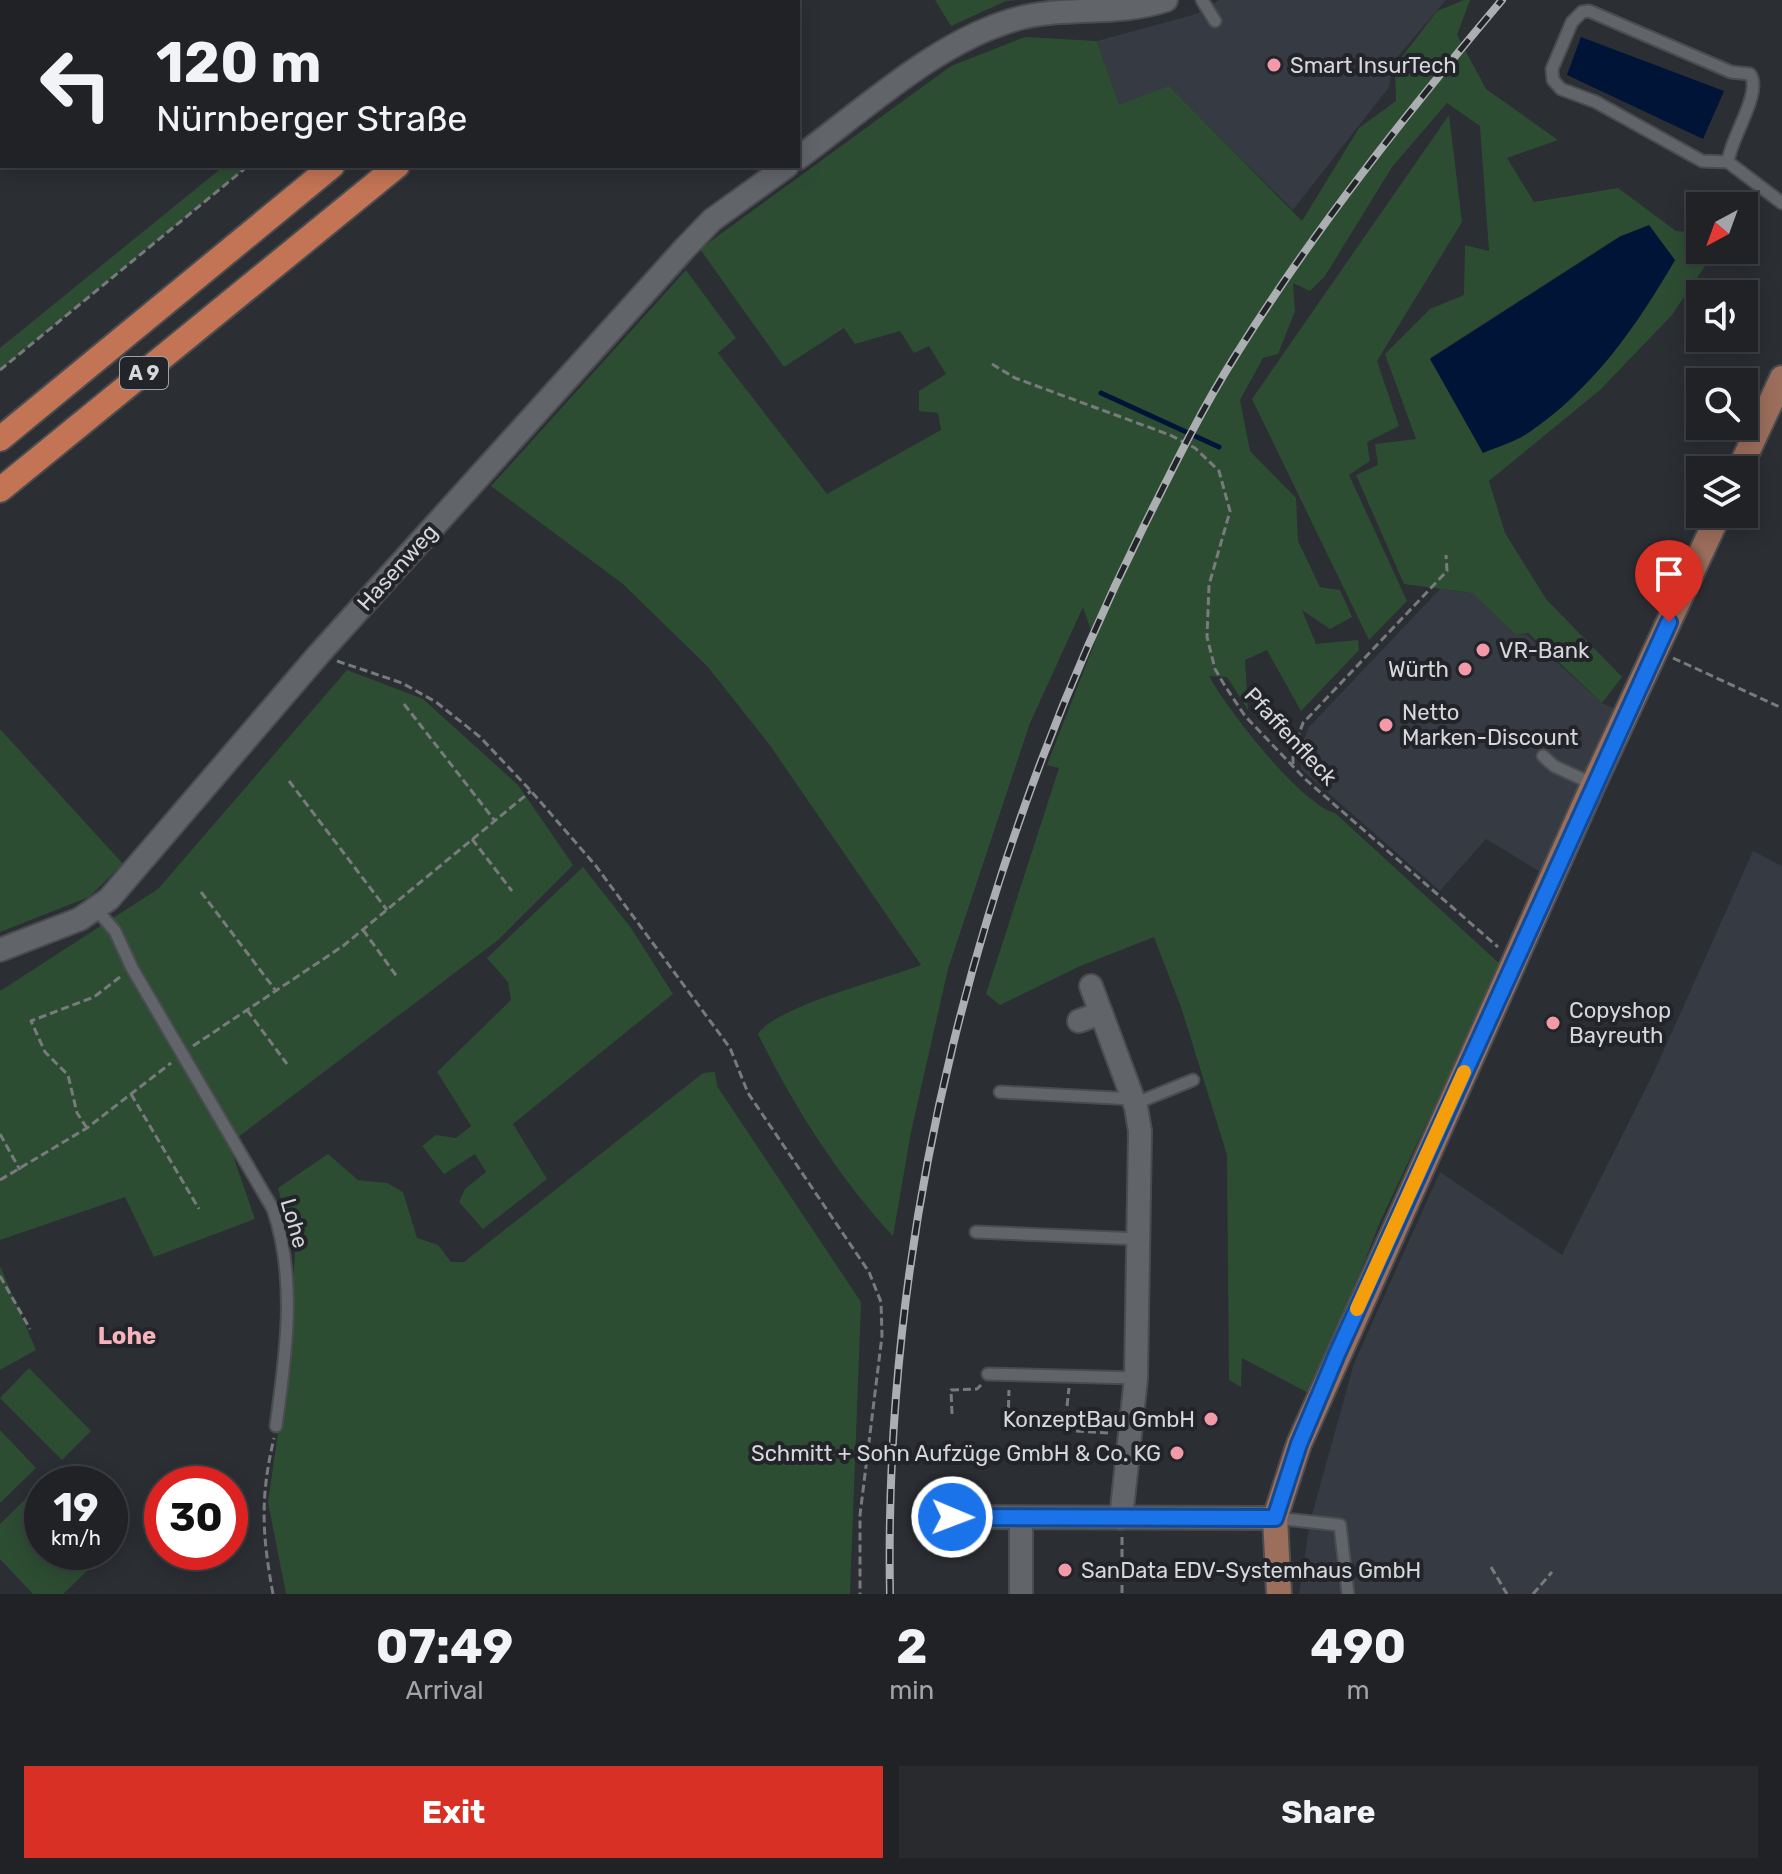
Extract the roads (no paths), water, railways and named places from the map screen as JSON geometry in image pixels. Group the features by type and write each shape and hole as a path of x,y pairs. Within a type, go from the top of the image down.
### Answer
{"highway":[{"name":"A 9","path":"0,439 330,168"},
{"name":"A 9","path":"0,490 395,168"}],"main road":[{"path":"1746,456 1782,378"},
{"path":"1279,1594 1275,1518 1299,1444 1593,785 1712,528"}],"street":[{"path":"800,157 940,53 990,26 1026,17 1122,11 1166,0"},
{"name":"Hasenweg","path":"0,950 96,909 109,899 319,654 685,248 712,220 784,168"},
{"path":"1091,986 1134,1101 1140,1131 1141,1239 1136,1378 1121,1518"},
{"path":"1079,1021 1101,1013"},
{"path":"952,1517 1275,1518"},
{"path":"1021,1518 1021,1594"}],"lane":[{"path":"1202,0 1215,21"},
{"path":"1728,162 1732,143 1753,93 1754,80 1750,74 1731,72 1589,11 1572,22 1552,69 1553,80 1561,89 1623,116 1702,161 1728,162 1782,203"},
{"path":"1543,756 1554,766 1593,785"},
{"name":"Lohe","path":"96,909 115,931 132,968 184,1052 220,1121 255,1173 285,1243 286,1345 276,1426"},
{"path":"1000,1092 1134,1101 1193,1080"},
{"path":"976,1232 1141,1239"},
{"path":"988,1374 1136,1378"},
{"path":"1275,1518 1340,1525 1348,1594"}],"water":[{"path":"1581,37 1724,91 1703,139 1567,75"},
{"path":"1649,225 1675,260 1628,333 1593,377 1551,416 1512,442 1483,453 1430,359 1621,236"}],"waterway":[{"path":"1101,393 1219,447"}],"railway":[{"path":"890,1594 892,1456 904,1318 924,1181 953,1046 989,912 1034,781 1085,653 1143,528 1222,378 1328,219 1502,0"}],"place":[{"name":"Smart InsurTech","path":"1274,65"},
{"name":"VR-Bank","path":"1483,650"},
{"name":"Würth","path":"1465,669"},
{"name":"Netto Marken-Discount","path":"1386,725"},
{"name":"Copyshop Bayreuth","path":"1553,1023"},
{"name":"KonzeptBau GmbH","path":"1211,1419"},
{"name":"Schmitt + Sohn Aufzüge GmbH & Co. KG","path":"1177,1453"},
{"name":"SanData EDV-Systemhaus GmbH","path":"1065,1570"}],"district":[{"name":"Lohe","path":"127,1336"}]}
